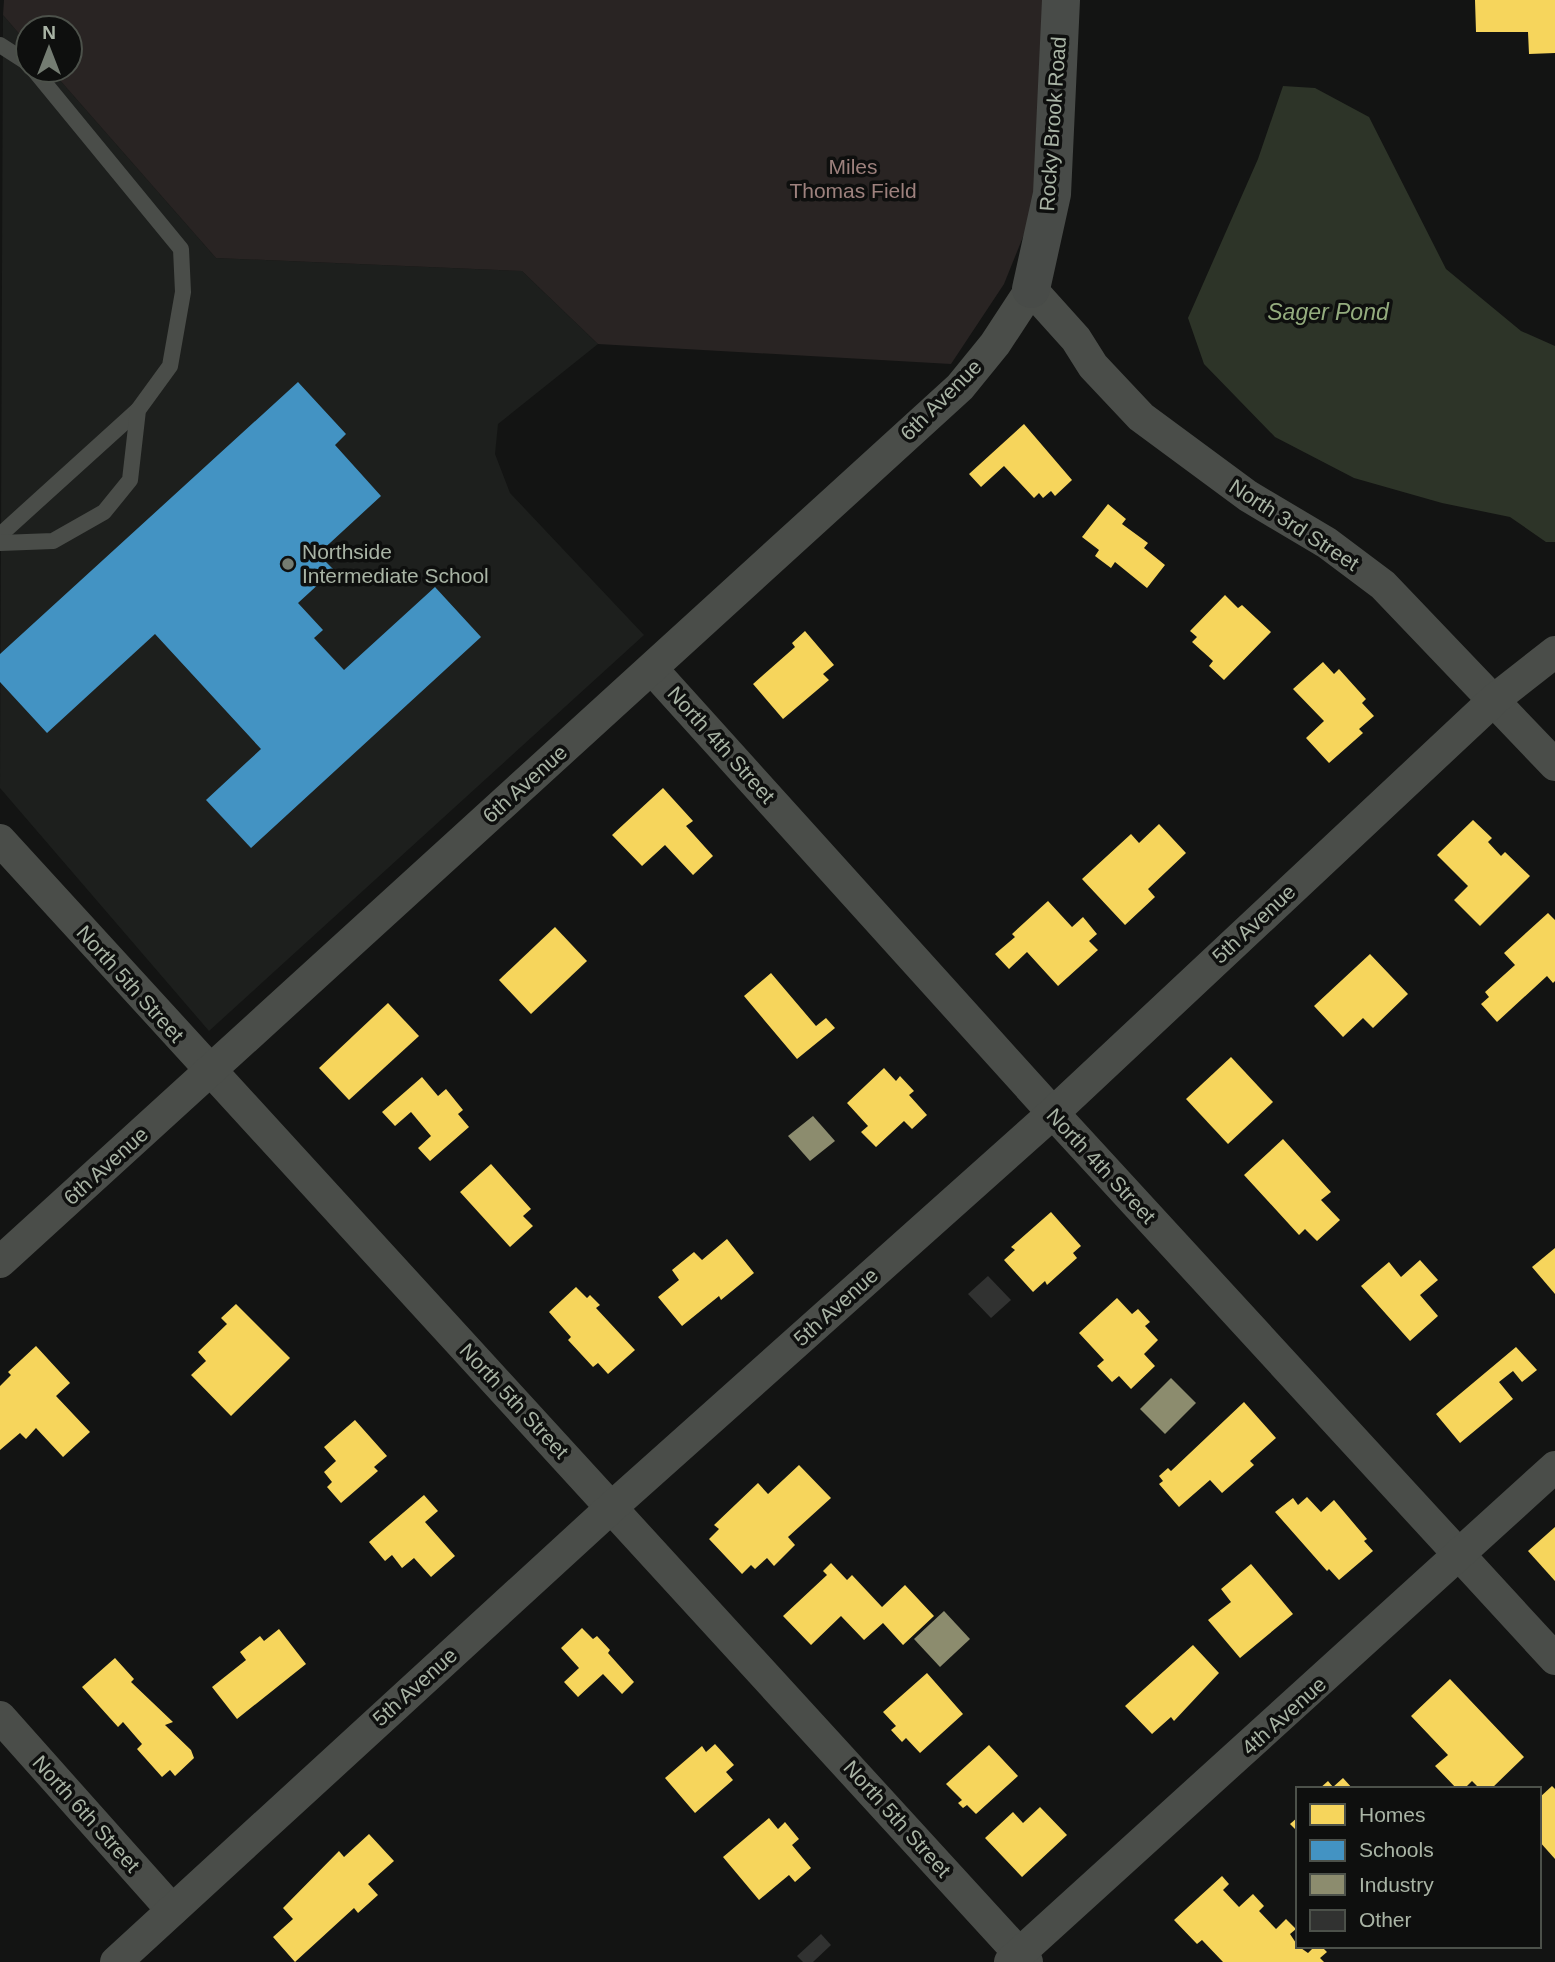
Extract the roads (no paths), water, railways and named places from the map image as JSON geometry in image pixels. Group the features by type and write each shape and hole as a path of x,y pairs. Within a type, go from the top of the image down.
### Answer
{"street":[{"name":"Rocky Brook Road","path":"1031,289 1052,194 1061,0"},
{"name":"6th Avenue","path":"0,1262 960,387 995,344 1031,289"},
{"name":"North 3rd Street","path":"1031,289 1076,340 1093,366 1141,417 1248,496 1327,543 1383,585 1495,699 1555,765"},
{"name":"5th Avenue","path":"116,1962 612,1507 1053,1113 1495,699 1555,652"},
{"name":"North 4th Street","path":"652,668 1053,1113 1555,1659"},
{"name":"North 5th Street","path":"0,840 210,1072 612,1507 1019,1959"},
{"name":"4th Avenue","path":"1019,1959 1555,1467"},
{"name":"North 6th Street","path":"0,1717 172,1910"}],"lane":[{"path":"0,536 138,410 170,366 183,292 181,249 45,84"},
{"path":"0,543 53,541 104,512 130,480 138,410"}],"water":[{"name":"Sager Pond","path":"1283,86 1315,88 1369,117 1446,269 1521,331 1555,346 1555,542 1546,542 1510,517 1442,503 1354,478 1275,437 1204,364 1188,318 1258,159"}],"place":[{"name":"Northside Intermediate School","path":"288,564"}],"park label":[{"name":"Miles Thomas Field","path":"853,179"}]}
